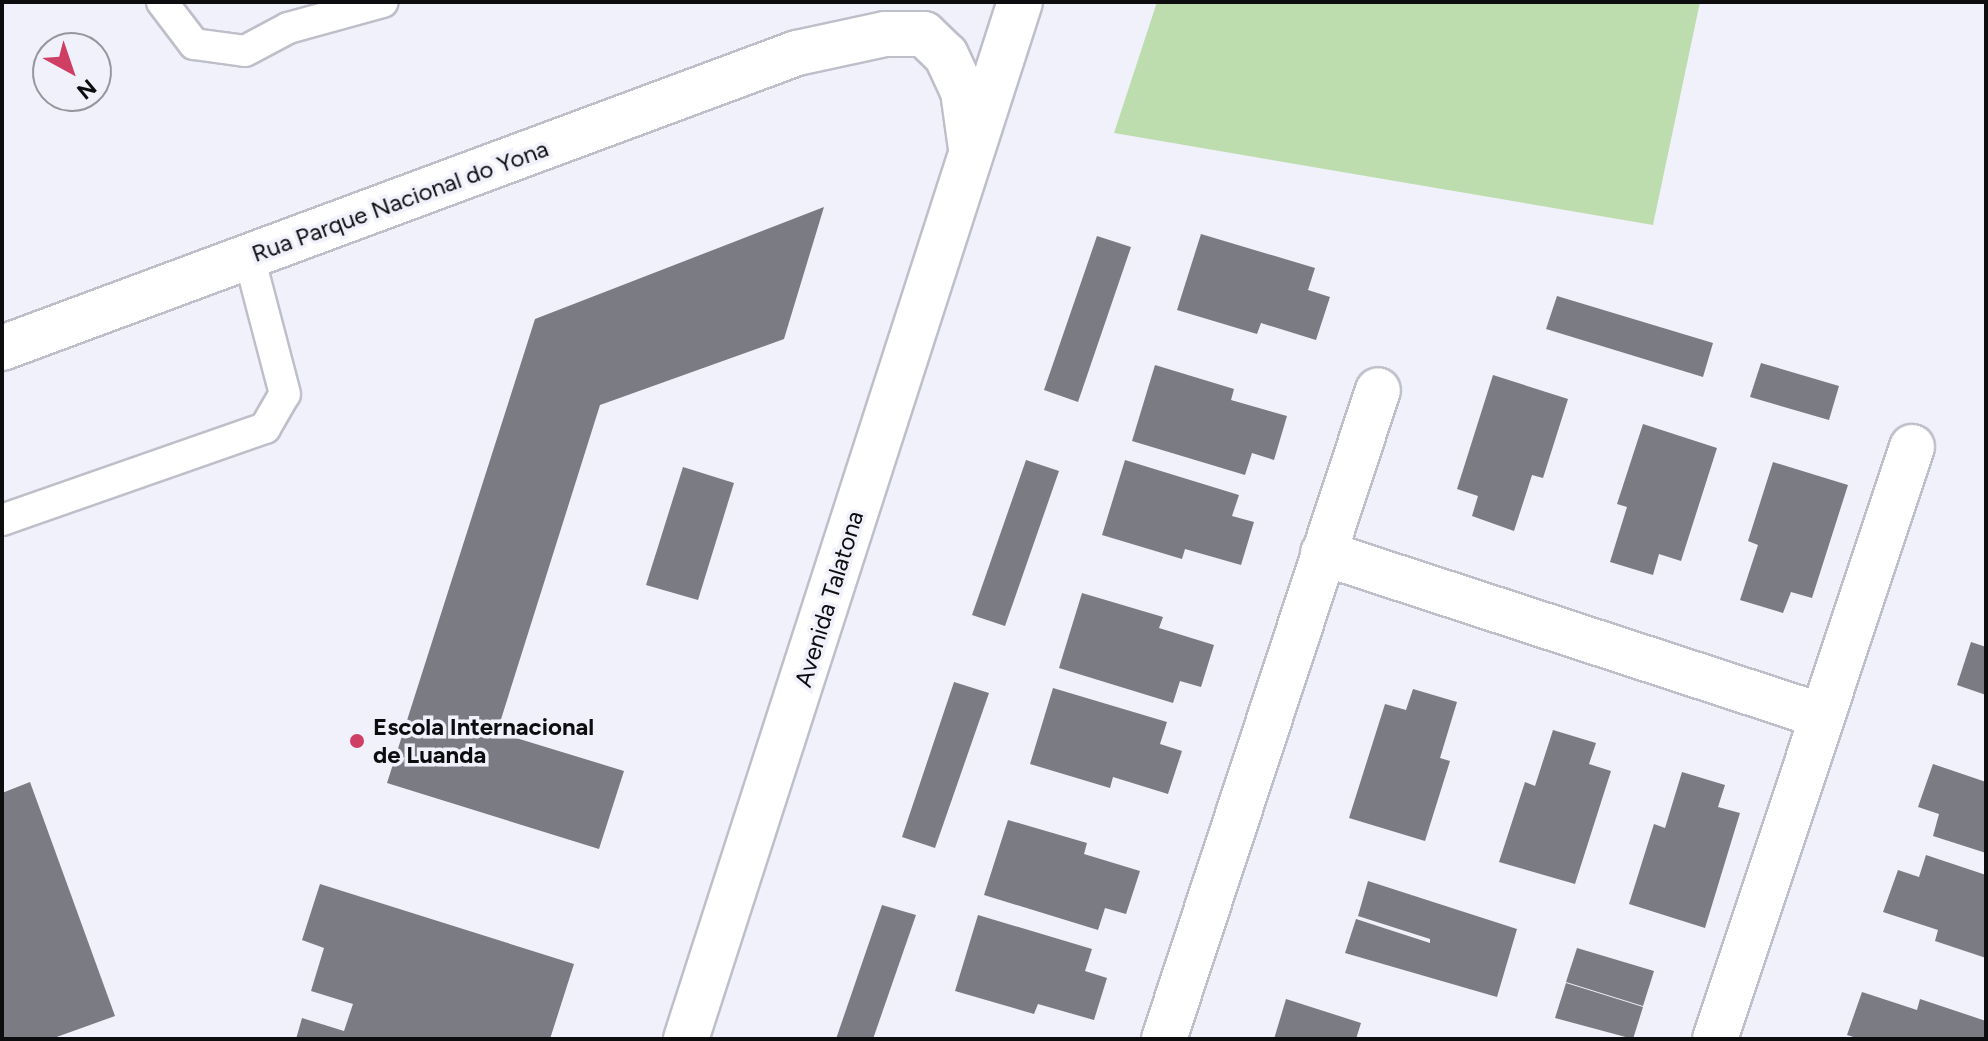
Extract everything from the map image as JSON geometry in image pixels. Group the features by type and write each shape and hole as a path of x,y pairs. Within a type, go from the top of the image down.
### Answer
{"street":[{"path":"797,53 893,2"},
{"path":"797,53 931,2"},
{"name":"Avenida Talatona","path":"686,1039 972,159 1020,2"},
{"path":"797,53 885,34 924,34 946,55 963,91 972,159"},
{"name":"Rua Parque Nacional do Yona","path":"2,348 797,53"},
{"path":"1164,1039 1378,390"},
{"path":"1715,1039 1912,447"},
{"path":"1323,553 1822,716"}],"lane":[{"path":"162,2 194,44 245,51 288,28 383,2"},
{"path":"2,520 265,428 285,394 249,257"}],"green space":[{"path":"1157,2 1700,2 1653,225 1114,133"}],"building":[{"path":"824,207 784,339 600,405 497,732 624,771 599,849 387,783 535,319"},
{"path":"1201,234 1315,268 1308,290 1330,297 1316,340 1261,323 1257,334 1177,310"},
{"path":"1097,236 1131,247 1078,402 1044,390"},
{"path":"1557,296 1713,343 1703,377 1546,329"},
{"path":"1761,363 1839,386 1829,420 1750,397"},
{"path":"1155,365 1234,389 1231,400 1287,416 1274,460 1252,453 1245,475 1132,441"},
{"path":"1493,375 1568,399 1543,478 1532,475 1514,531 1472,516 1478,496 1457,489"},
{"path":"1643,424 1717,448 1681,561 1659,554 1653,575 1610,562 1627,507 1617,504"},
{"path":"1026,460 1059,471 1005,626 972,615"},
{"path":"1125,460 1239,495 1232,516 1254,522 1241,565 1185,549 1182,559 1102,535"},
{"path":"1773,462 1848,485 1812,598 1791,592 1783,613 1740,600 1758,545 1748,541"},
{"path":"683,467 734,483 698,600 646,585"},
{"path":"1082,593 1163,617 1159,628 1214,645 1201,687 1180,681 1173,703 1059,668"},
{"path":"1971,642 1986,647 1986,695 1957,685"},
{"path":"954,682 989,693 935,848 902,837"},
{"path":"1053,688 1167,722 1160,744 1182,751 1168,794 1113,777 1110,788 1030,764"},
{"path":"1413,689 1457,702 1440,758 1450,761 1425,841 1349,818 1385,704 1406,710"},
{"path":"1553,730 1596,743 1589,764 1611,771 1575,884 1499,862 1525,782 1535,786"},
{"path":"1933,764 1986,782 1986,853 1933,836 1939,814 1918,807"},
{"path":"1682,772 1725,785 1718,807 1740,813 1705,928 1629,904 1654,824 1665,828"},
{"path":"30,782 115,1016 51,1039 2,1039 2,793"},
{"path":"1008,820 1087,843 1084,854 1140,871 1126,914 1105,908 1098,930 984,895"},
{"path":"1926,855 1986,875 1986,958 1935,941 1938,930 1883,912 1898,870 1919,877"},
{"path":"1368,881 1517,929 1497,997 1345,953 1356,919 1430,943 1430,939 1358,916"},
{"path":"320,884 574,964 550,1039 296,1039 302,1018 344,1031 353,1004 311,991 324,948 302,940"},
{"path":"882,905 916,915 873,1039 836,1039"},
{"path":"978,915 1092,949 1085,971 1107,978 1094,1020 1038,1004 1034,1014 955,991"},
{"path":"1577,948 1654,971 1643,1006 1566,982"},
{"path":"1566,983 1643,1007 1633,1039 1555,1018"},
{"path":"1862,992 1917,1010 1920,999 1986,1021 1986,1039 1860,1039 1847,1035"},
{"path":"1286,999 1361,1023 1356,1039 1274,1039"}],"place":[{"name":"Escola Internacional de Luanda","path":"357,741"}]}
